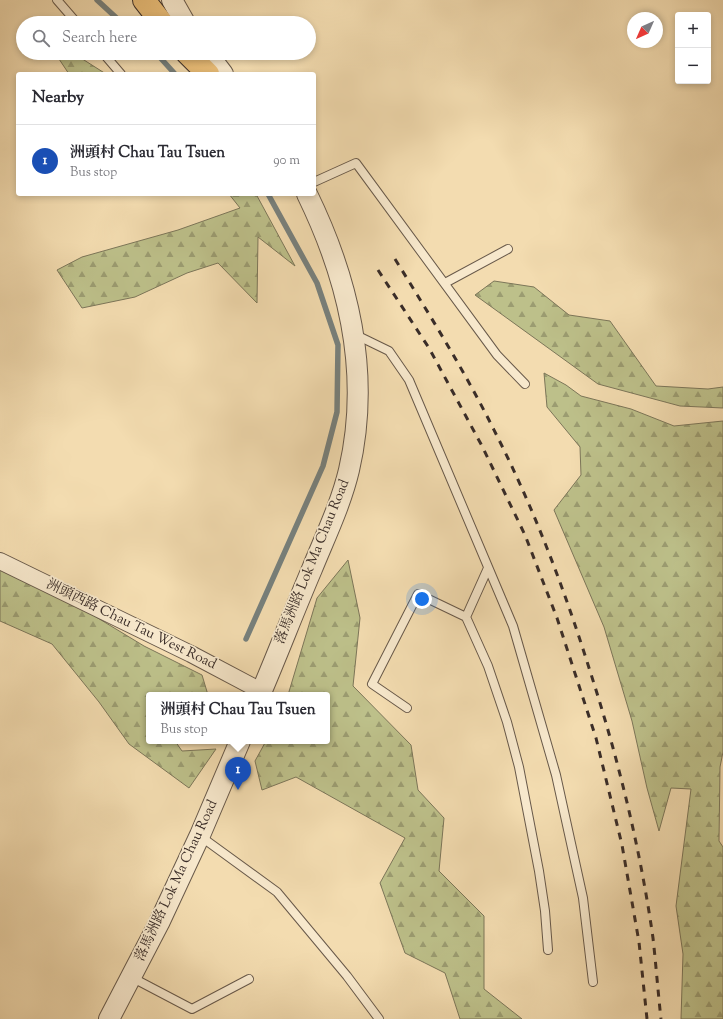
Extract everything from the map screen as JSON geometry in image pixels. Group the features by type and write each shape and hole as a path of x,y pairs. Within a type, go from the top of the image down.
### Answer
{"main road":[{"path":"144,0 157,16"},
{"path":"195,60 206,72"}],"street":[{"path":"172,0 181,16"},
{"path":"212,60 221,72"},
{"name":"落馬洲路 Lok Ma Chau Road","path":"261,692 336,510 349,470 353,451 358,405 358,382 353,334 347,303 330,246 308,196"},
{"name":"洲頭西路 Chau Tau West Road","path":"0,561 191,654 259,692"},
{"name":"落馬洲路 Lok Ma Chau Road","path":"109,1019 159,924 200,835 239,744"}],"lane":[{"path":"57,0 70,16"},
{"path":"109,60 119,72"},
{"path":"316,181 356,163 497,355 525,384"},
{"path":"445,283 508,250"},
{"path":"353,334 389,351 409,380 513,626 556,775 583,898 593,982"},
{"path":"466,617 488,568"},
{"path":"407,708 372,684 418,594 466,617 490,673 507,722 519,767 539,871 545,911 548,950"},
{"path":"200,835 277,892 347,976 379,1019"},
{"path":"131,977 192,1009 249,979"}],"green space":[{"path":"60,60 84,60 103,72 68,72"},
{"path":"231,196 257,196 295,266 258,237 257,303 218,263 187,273 135,297 82,308 57,270 82,257 178,230 240,208"},
{"path":"494,281 534,287 569,315 610,321 656,386 708,389 723,387 723,408 680,406 598,384 475,295"},
{"path":"544,373 566,385 581,396 631,409 674,426 723,421 723,752 720,767 719,841 723,847 723,1019 681,1019 683,954 676,906 691,789 671,788 659,831 647,788 632,721 604,627 554,510 581,475 580,447 547,407"},
{"path":"348,560 360,618 353,686 411,745 418,790 444,818 439,871 484,916 484,989 522,1019 460,1019 445,973 405,953 380,883 405,838 296,777 262,790 255,761 264,744 330,744 330,692 289,692 317,598"},
{"path":"0,570 30,577 144,646 202,675 207,692 146,692 146,744 177,744 182,751 216,749 189,788 129,744 99,702 52,644 0,621"}],"waterway":[{"path":"97,0 114,16"},
{"path":"162,60 173,72"},
{"path":"246,639 323,466 337,412 338,345 317,283 269,196"}],"railway":[{"path":"395,259 461,368 511,464 537,522 570,611 610,737 635,836 653,938 661,1019"},
{"path":"378,270 429,348 482,446 525,535 557,618 596,738 622,845 639,942 647,1019"}],"place":[{"name":"洲頭村 Chau Tau Tsuen","path":"238,790"}]}
